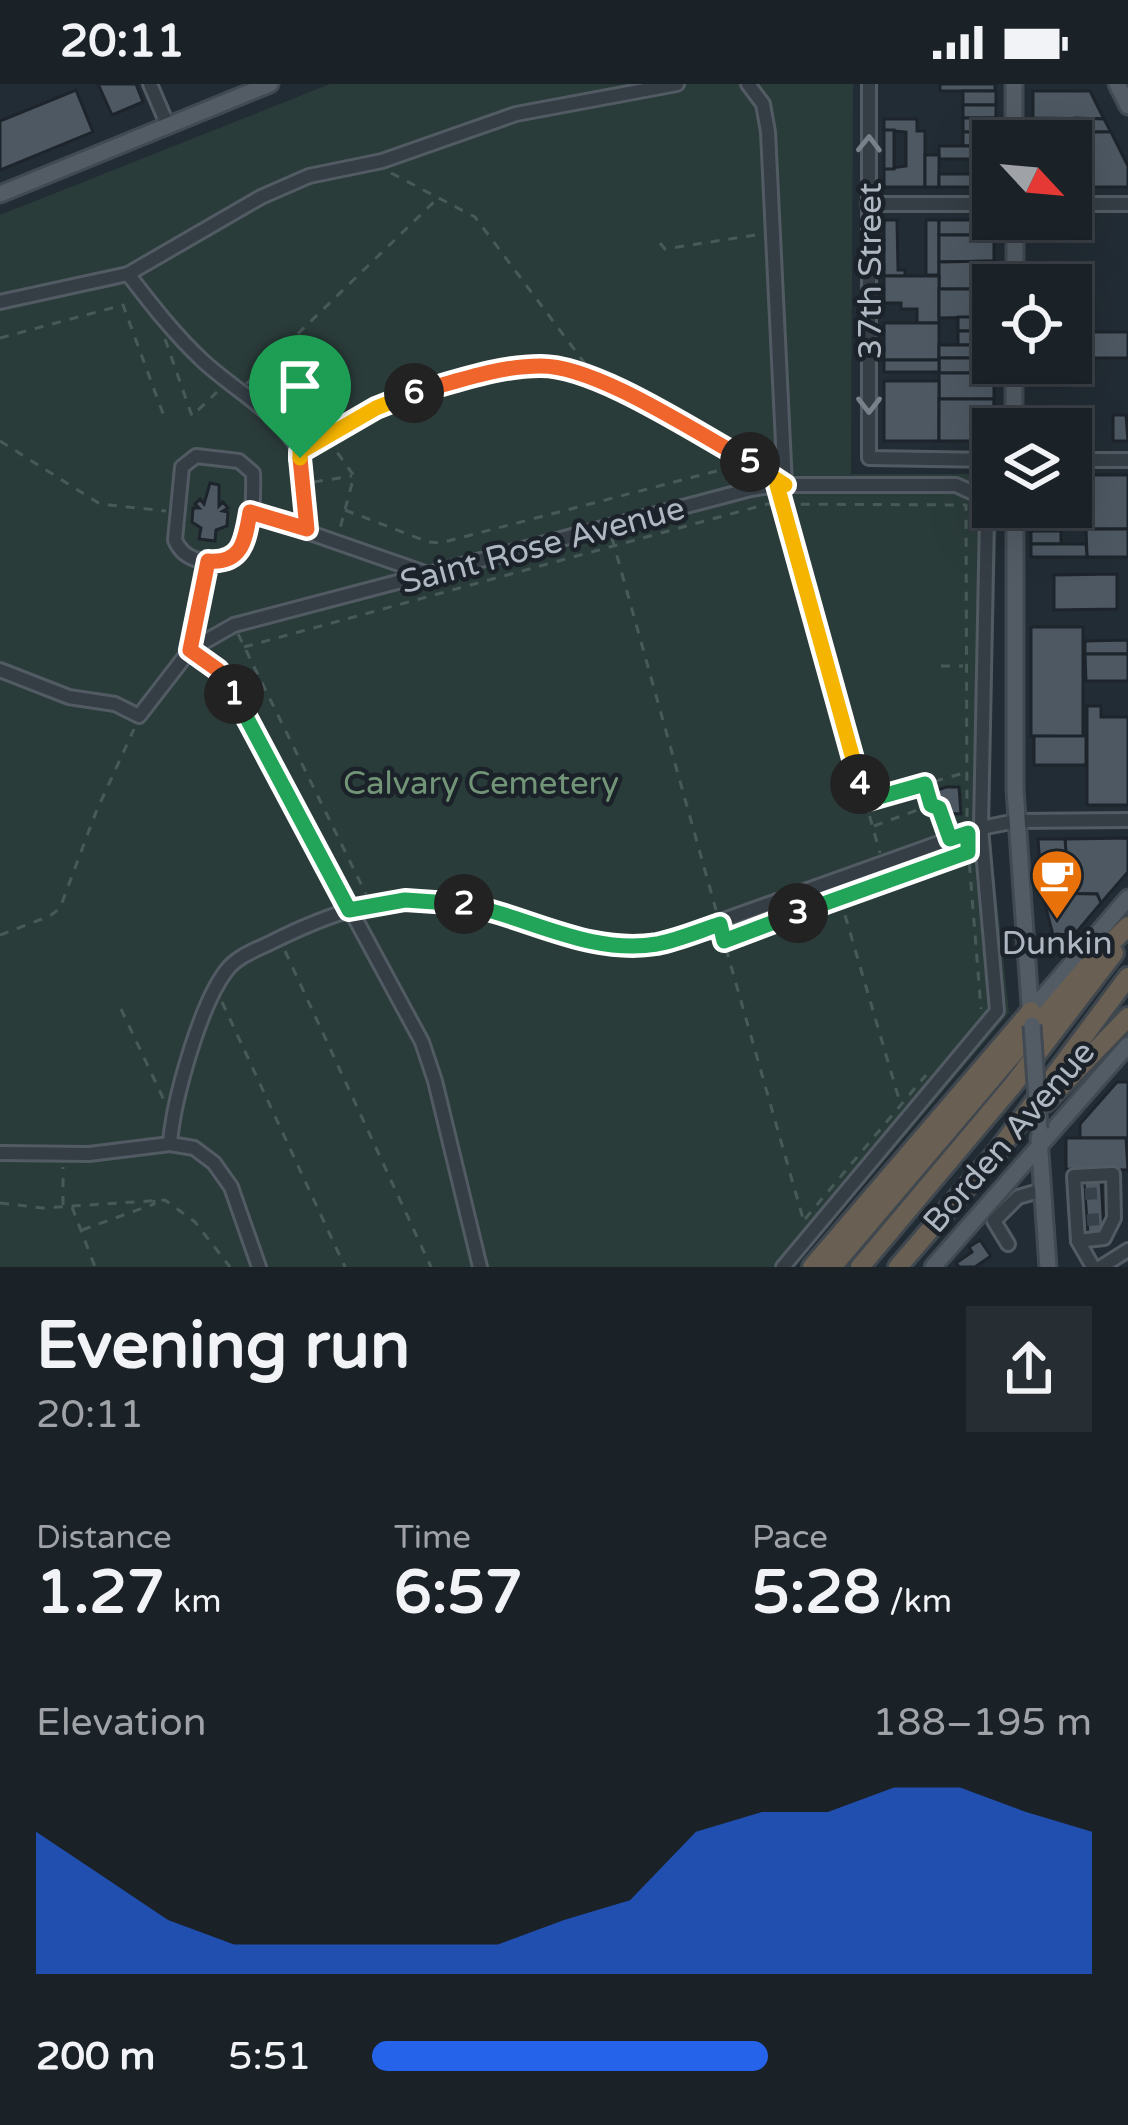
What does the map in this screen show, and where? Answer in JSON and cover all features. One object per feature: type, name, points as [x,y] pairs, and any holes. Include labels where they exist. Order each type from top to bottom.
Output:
[{"type":"highway","points":[[832,1267],[1085,969],[1128,926]]},
{"type":"highway","points":[[860,1267],[1013,1085],[1128,935]]},
{"type":"highway","points":[[997,1152],[1128,977]]},
{"type":"highway","points":[[898,1267],[997,1152],[1128,1017]]},
{"type":"highway","points":[[812,1267],[1031,1018]]},
{"type":"main road","points":[[0,194],[270,84]]},
{"type":"main road","points":[[1014,84],[1014,120]]},
{"type":"main road","points":[[1117,84],[1128,106]]},
{"type":"main road","points":[[1016,528],[1022,749],[1016,821],[1048,1267]]},
{"type":"main road","name":"Borden Avenue","points":[[1031,1018],[1128,898]]},
{"type":"main road","name":"Borden Avenue","points":[[933,1267],[1040,1136],[1128,1045]]},
{"type":"street","points":[[150,84],[168,126]]},
{"type":"street","points":[[0,302],[128,274],[274,190],[320,173],[371,163],[502,118],[676,84]]},
{"type":"street","points":[[748,84],[765,111],[776,232],[785,485]]},
{"type":"street","name":"37th Street","points":[[869,84],[869,458],[972,460]]},
{"type":"street","points":[[868,204],[972,204]]},
{"type":"street","points":[[1092,204],[1128,204]]},
{"type":"street","points":[[128,274],[173,328],[284,430],[300,452],[307,529]]},
{"type":"street","points":[[597,380],[785,485]]},
{"type":"street","points":[[192,457],[248,466],[254,479],[250,512],[240,551],[226,561],[193,559],[180,551],[175,535],[177,513],[182,467],[192,457]]},
{"type":"street","points":[[1092,460],[1128,460]]},
{"type":"street","name":"Saint Rose Avenue","points":[[190,650],[234,626],[751,489],[956,485],[974,491],[987,515],[974,830]]},
{"type":"street","points":[[250,512],[427,574]]},
{"type":"street","points":[[0,670],[69,697],[115,704],[139,716],[190,650],[208,561]]},
{"type":"street","points":[[190,650],[212,664],[229,685],[427,1055],[480,1267]]},
{"type":"street","points":[[170,1144],[173,1109],[215,990],[230,966],[330,914],[405,900],[441,900],[612,945],[654,945],[974,830],[1016,821],[1128,820]]},
{"type":"street","points":[[783,1267],[807,1227],[905,1110],[994,1018],[998,997],[974,830]]},
{"type":"street","points":[[0,1153],[63,1154],[170,1144],[200,1151],[219,1169],[236,1197],[260,1267]]},
{"type":"street","points":[[1078,1241],[1104,1238],[1113,1174],[1074,1176],[1082,1221],[1078,1241],[1097,1267],[1128,1250]]},
{"type":"street","points":[[1008,1244],[994,1221],[1018,1197],[1042,1190]]},
{"type":"path","points":[[371,163],[475,217],[597,380]]},
{"type":"path","points":[[173,328],[162,332],[192,416],[233,387],[439,197]]},
{"type":"path","points":[[660,243],[665,249],[776,232]]},
{"type":"path","points":[[0,338],[123,305],[165,418]]},
{"type":"path","points":[[300,452],[407,394],[494,372],[552,366],[597,380]]},
{"type":"path","points":[[326,436],[354,476],[337,539]]},
{"type":"path","points":[[0,441],[100,504],[177,513]]},
{"type":"path","points":[[345,510],[431,543],[751,462]]},
{"type":"path","points":[[302,484],[354,476]]},
{"type":"path","points":[[782,503],[883,863]]},
{"type":"path","points":[[244,647],[614,544],[782,503],[966,506],[966,773],[974,830],[968,852],[979,1008],[994,1018]]},
{"type":"path","points":[[484,530],[491,557]]},
{"type":"path","points":[[448,540],[456,566]]},
{"type":"path","points":[[614,544],[807,1227]]},
{"type":"path","points":[[234,626],[372,907]]},
{"type":"path","points":[[941,666],[966,666]]},
{"type":"path","points":[[0,935],[60,908],[139,716]]},
{"type":"path","points":[[865,801],[966,773]]},
{"type":"path","points":[[925,784],[931,805]]},
{"type":"path","points":[[872,827],[931,805],[939,808],[950,839]]},
{"type":"path","points":[[724,941],[968,852]]},
{"type":"path","points":[[840,898],[905,1110]]},
{"type":"path","points":[[279,938],[431,1267]]},
{"type":"path","points":[[215,990],[345,1267]]},
{"type":"path","points":[[122,1009],[168,1108],[173,1109]]},
{"type":"path","points":[[807,1227],[905,1110],[928,1074]]},
{"type":"path","points":[[63,1154],[63,1207]]},
{"type":"path","points":[[82,1230],[154,1204],[154,1200]]},
{"type":"path","points":[[0,1203],[72,1207],[169,1201],[187,1214],[230,1267]]},
{"type":"path","points":[[72,1207],[95,1267]]},
{"type":"green space","name":"Calvary Cemetery","points":[[330,84],[853,84],[851,474],[972,474],[972,528],[996,528],[989,826],[1009,1013],[794,1267],[0,1267],[0,215]]},
{"type":"building","points":[[98,84],[136,84],[143,102],[112,115]]},
{"type":"building","points":[[940,84],[995,84],[995,91],[940,91]]},
{"type":"building","points":[[76,90],[93,132],[0,170],[0,121]]},
{"type":"building","points":[[963,91],[996,91],[996,105],[963,105]]},
{"type":"building","points":[[1033,91],[1090,91],[1104,119],[1033,118]]},
{"type":"building","points":[[963,105],[996,105],[996,118],[963,118]]},
{"type":"building","points":[[963,118],[996,118],[972,120],[972,132],[963,132]]},
{"type":"building","points":[[884,119],[917,119],[917,131],[925,131],[925,187],[884,187],[884,169],[906,166],[906,132],[884,130]]},
{"type":"building","points":[[1104,119],[1111,132],[1092,132],[1092,120],[1075,120]]},
{"type":"building","points":[[884,130],[894,130],[894,169],[884,169]]},
{"type":"building","points":[[963,132],[972,132],[972,146],[963,146]]},
{"type":"building","points":[[1092,132],[1111,132],[1128,166],[1128,187],[1092,187]]},
{"type":"building","points":[[939,146],[972,146],[972,159],[939,159]]},
{"type":"building","points":[[925,155],[939,155],[939,187],[925,187]]},
{"type":"building","points":[[939,174],[972,174],[972,187],[939,187]]},
{"type":"building","points":[[884,220],[897,220],[898,270],[905,270],[905,276],[884,276]]},
{"type":"building","points":[[926,220],[939,220],[939,275],[926,275]]},
{"type":"building","points":[[939,220],[972,220],[972,235],[939,235]]},
{"type":"building","points":[[939,235],[994,240],[994,261],[939,262]]},
{"type":"building","points":[[994,261],[972,264],[972,289],[939,289],[939,262]]},
{"type":"building","points":[[884,276],[939,276],[939,323],[917,323],[917,309],[884,303]]},
{"type":"building","points":[[939,289],[972,289],[972,317],[939,318]]},
{"type":"building","points":[[958,317],[972,317],[972,331],[958,331]]},
{"type":"building","points":[[884,323],[939,323],[939,360],[884,360]]},
{"type":"building","points":[[958,331],[972,331],[972,345],[958,345]]},
{"type":"building","points":[[1092,332],[1128,332],[1128,358],[1092,358]]},
{"type":"building","points":[[939,345],[972,345],[972,358],[939,358]]},
{"type":"building","points":[[939,358],[972,358],[972,373],[939,373]]},
{"type":"building","points":[[884,360],[939,360],[939,372],[884,372]]},
{"type":"building","points":[[939,373],[972,373],[972,384],[994,384],[994,399],[939,399]]},
{"type":"building","points":[[884,381],[939,381],[939,441],[884,441]]},
{"type":"building","points":[[939,399],[994,399],[994,408],[972,408],[972,441],[939,441]]},
{"type":"building","points":[[1113,415],[1126,415],[1128,441],[1113,441]]},
{"type":"building","points":[[1092,475],[1128,475],[1128,529],[1086,529],[1092,528]]},
{"type":"building","points":[[210,483],[219,485],[219,506],[223,502],[228,508],[223,511],[228,512],[227,526],[216,530],[215,541],[199,539],[201,528],[192,522],[193,508],[199,508],[195,504],[200,499],[204,504]]},
{"type":"building","points":[[1086,529],[1128,529],[1128,557],[1087,557]]},
{"type":"building","points":[[1031,531],[1061,531],[1061,544],[1031,544]]},
{"type":"building","points":[[1031,544],[1086,544],[1087,557],[1031,557]]},
{"type":"building","points":[[1117,574],[1117,609],[1054,610],[1054,575]]},
{"type":"building","points":[[1031,627],[1083,627],[1083,737],[1031,736]]},
{"type":"building","points":[[1128,640],[1128,654],[1085,654],[1085,641]]},
{"type":"building","points":[[1085,654],[1128,654],[1128,681],[1086,681]]},
{"type":"building","points":[[1087,706],[1101,706],[1101,717],[1128,717],[1128,805],[1087,805]]},
{"type":"building","points":[[1034,736],[1086,736],[1086,765],[1034,765]]},
{"type":"building","points":[[959,787],[961,814],[942,813],[937,806],[935,791]]},
{"type":"building","points":[[1128,838],[1128,872],[1101,903],[1097,894],[1069,894],[1065,839]]},
{"type":"building","points":[[1038,839],[1065,839],[1069,894],[1042,893]]},
{"type":"building","points":[[1042,893],[1097,894],[1101,903],[1075,934],[1053,935]]},
{"type":"building","points":[[1117,1082],[1128,1082],[1128,1138],[1080,1138],[1080,1124]]},
{"type":"building","points":[[1066,1138],[1126,1138],[1128,1170],[1066,1169]]},
{"type":"building","points":[[1101,1179],[1104,1232],[1088,1234],[1084,1181]]},
{"type":"building","points":[[980,1240],[991,1256],[975,1267],[959,1267],[956,1263]]},
{"type":"tunnel","points":[[1085,1194],[1101,1193]]},
{"type":"tunnel","points":[[1087,1220],[1103,1219]]},
{"type":"place","name":"Dunkin","points":[[1057,921]]},
{"type":"route","points":[[541,366],[564,368],[597,380],[751,462],[785,485],[777,485],[865,801],[925,784],[950,839],[968,833],[968,852],[724,941],[720,924],[654,945],[596,943],[491,911],[429,899],[349,910],[229,685],[212,664],[190,650],[208,561],[231,560],[240,551],[250,512],[307,529],[300,458],[300,452],[326,436],[407,394],[511,368],[541,366]]}]
